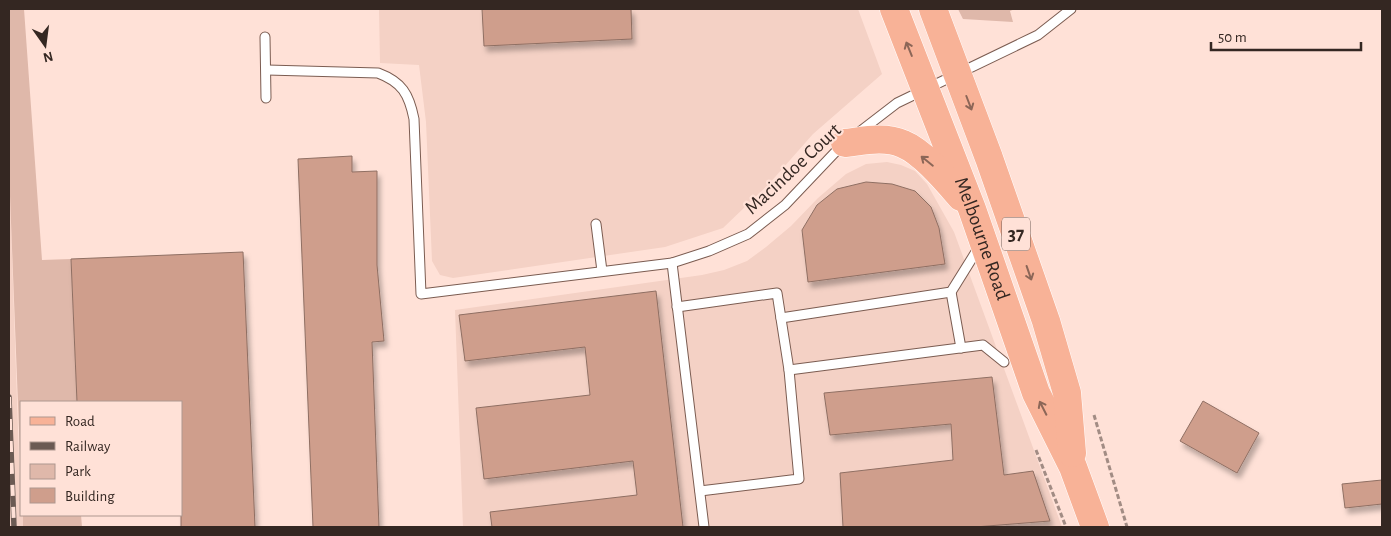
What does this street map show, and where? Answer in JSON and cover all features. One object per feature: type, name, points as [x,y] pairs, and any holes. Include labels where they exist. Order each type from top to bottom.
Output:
[{"type":"main road","name":"Melbourne Road","points":[[894,9],[972,209],[1036,393],[1073,467],[1095,527]]},
{"type":"main road","name":"Melbourne Road","points":[[932,9],[990,158],[1046,321],[1067,393],[1073,467]]},
{"type":"main road","points":[[845,143],[875,140],[904,144],[938,170],[972,209]]},
{"type":"lane","name":"Macindoe Court","points":[[267,70],[378,73],[393,79],[403,90],[410,102],[414,119],[422,294],[672,262],[709,251],[748,234],[785,205],[845,143],[897,103],[1038,36],[1071,9]]},
{"type":"lane","points":[[265,37],[266,98]]},
{"type":"lane","points":[[596,224],[602,271]]},
{"type":"lane","points":[[961,348],[951,292],[983,241]]},
{"type":"lane","points":[[672,262],[704,527]]},
{"type":"lane","points":[[781,318],[951,292]]},
{"type":"lane","points":[[678,307],[777,293],[789,370],[799,479],[700,491]]},
{"type":"lane","points":[[789,370],[983,345],[1004,362]]},
{"type":"shaded area","points":[[379,9],[858,9],[882,74],[813,134],[768,185],[723,228],[665,247],[453,278],[440,275],[432,261],[426,122],[419,65],[380,63]]},
{"type":"shaded area","points":[[887,162],[915,171],[927,184],[954,232],[1062,527],[463,527],[455,310],[702,275],[724,270],[747,261],[766,247],[846,174],[866,164]]},
{"type":"shaded area","points":[[9,170],[20,516],[23,516],[23,527],[9,527]]},
{"type":"green space","points":[[9,9],[24,9],[42,260],[71,259],[77,401],[20,401],[20,456],[9,170]]},
{"type":"green space","points":[[958,9],[1015,9],[1010,11],[1013,22],[963,19]]},
{"type":"green space","points":[[23,516],[81,516],[82,527],[23,527]]},
{"type":"building","points":[[482,9],[631,9],[632,39],[484,46]]},
{"type":"building","points":[[352,156],[352,172],[377,171],[377,265],[384,341],[372,342],[379,527],[313,527],[298,159]]},
{"type":"building","points":[[866,182],[892,184],[915,191],[931,207],[939,228],[945,264],[808,282],[802,230],[817,205],[837,189]]},
{"type":"building","points":[[243,252],[255,527],[181,527],[182,401],[77,401],[71,259]]},
{"type":"building","points":[[656,291],[683,527],[492,527],[490,512],[637,495],[633,461],[484,479],[476,408],[590,395],[585,347],[465,361],[459,315]]},
{"type":"building","points":[[992,377],[1004,475],[1033,471],[1050,521],[975,527],[843,527],[840,473],[953,460],[951,424],[830,435],[824,393]]},
{"type":"building","points":[[1203,401],[1259,433],[1237,473],[1180,441]]},
{"type":"building","points":[[1382,480],[1382,504],[1345,508],[1342,484]]},
{"type":"railway","points":[[9,397],[14,527]]}]
